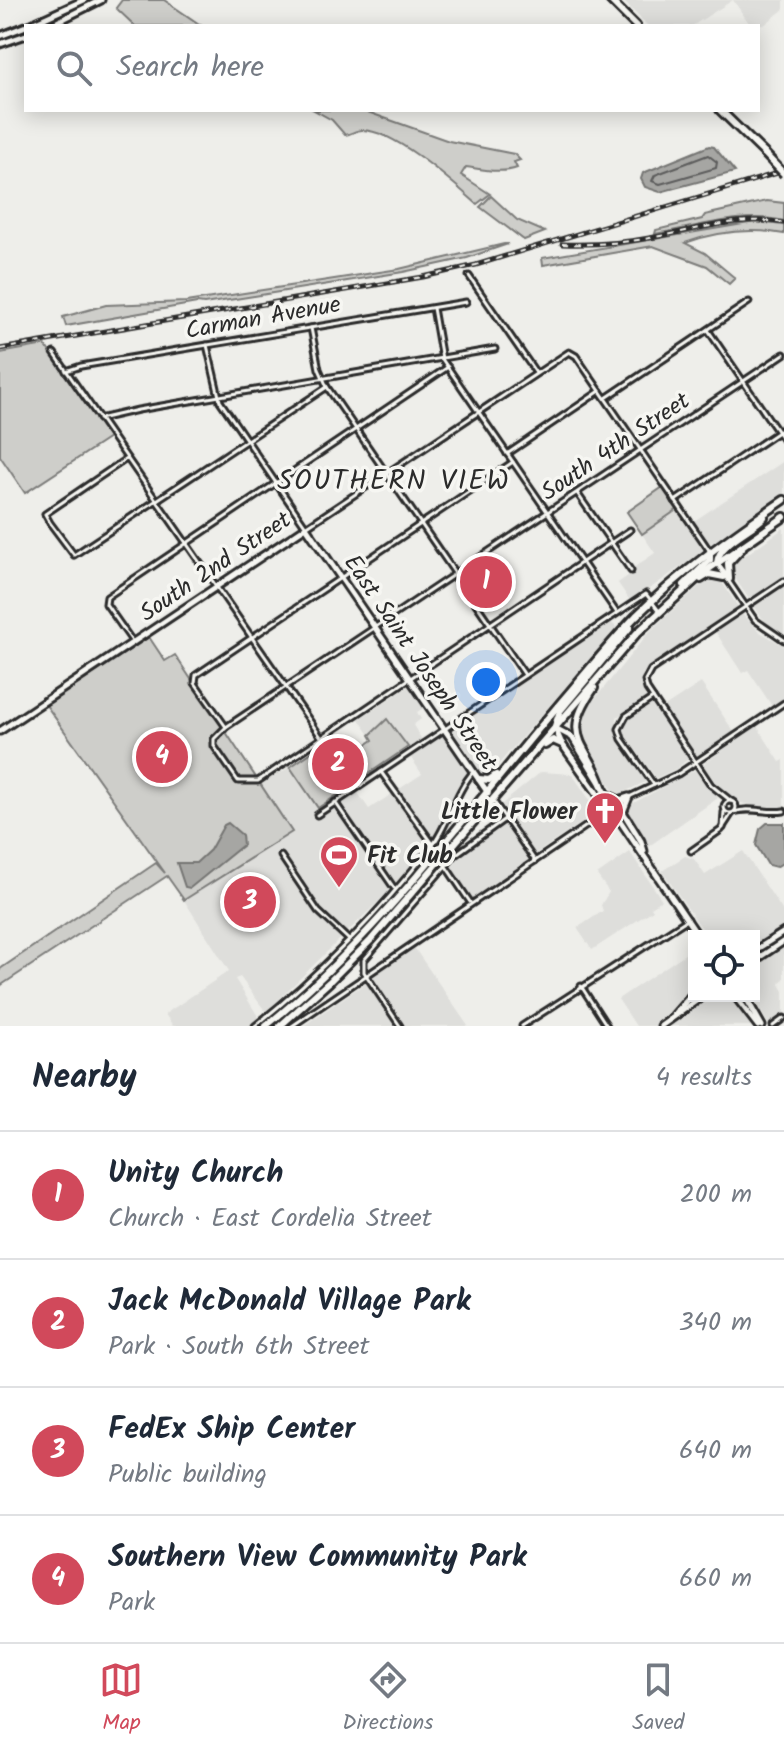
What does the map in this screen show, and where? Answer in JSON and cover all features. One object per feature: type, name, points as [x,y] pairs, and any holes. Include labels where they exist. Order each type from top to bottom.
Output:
[{"type":"main road","points":[[610,0],[634,24]]},
{"type":"main road","points":[[722,112],[784,174]]},
{"type":"main road","points":[[269,1026],[299,1004],[382,915],[635,617],[710,552],[784,500]]},
{"type":"main road","points":[[717,563],[722,549],[756,526],[775,506]]},
{"type":"main road","points":[[280,1026],[371,940],[609,664],[659,611],[717,563],[783,517]]},
{"type":"main road","points":[[681,591],[709,574],[728,580],[728,563],[750,539]]},
{"type":"main road","points":[[681,591],[687,580],[710,560],[710,552]]},
{"type":"main road","points":[[555,728],[560,711],[627,632],[635,617]]},
{"type":"main road","points":[[604,791],[580,745],[577,722],[581,707],[609,664]]},
{"type":"main road","points":[[536,730],[555,728]]},
{"type":"main road","points":[[509,782],[550,741],[562,744]]},
{"type":"main road","points":[[479,779],[493,778],[523,747]]},
{"type":"street","points":[[30,24],[84,0]]},
{"type":"street","points":[[53,24],[101,0]]},
{"type":"street","points":[[0,36],[24,27]]},
{"type":"street","points":[[0,44],[24,36]]},
{"type":"street","points":[[469,276],[536,373]]},
{"type":"street","name":"Carman Avenue","points":[[66,371],[466,302]]},
{"type":"street","points":[[605,399],[749,302]]},
{"type":"street","points":[[432,307],[442,359],[617,613]]},
{"type":"street","points":[[311,328],[322,378],[327,387],[525,675]]},
{"type":"street","points":[[708,330],[784,441]]},
{"type":"street","points":[[207,345],[217,397]]},
{"type":"street","points":[[99,419],[495,349]]},
{"type":"street","points":[[54,353],[322,739]]},
{"type":"street","name":"South 2nd Street","points":[[0,731],[564,354],[571,353],[600,391]]},
{"type":"street","name":"South 4th Street","points":[[226,727],[784,354]]},
{"type":"street","points":[[132,643],[106,604],[110,595],[448,367]]},
{"type":"street","points":[[126,459],[45,514],[74,555],[327,387]]},
{"type":"street","points":[[507,454],[600,391],[745,607],[762,627],[784,640]]},
{"type":"street","name":"East Saint Joseph Street","points":[[217,397],[535,861]]},
{"type":"street","points":[[675,501],[784,428]]},
{"type":"street","points":[[513,462],[194,679],[226,727],[213,742],[238,781],[251,783],[265,777],[630,530]]},
{"type":"street","points":[[577,493],[631,571]]},
{"type":"street","points":[[784,581],[651,670],[645,684],[718,792],[749,810],[769,813],[784,811]]},
{"type":"street","points":[[317,815],[646,594],[659,611]]},
{"type":"street","points":[[653,698],[624,718],[619,729],[622,739],[654,785]]},
{"type":"street","points":[[292,1026],[629,797],[695,762],[784,703]]},
{"type":"street","points":[[555,728],[562,744],[604,803],[612,809]]},
{"type":"street","points":[[555,728],[572,737],[612,809],[696,930]]},
{"type":"street","points":[[255,1026],[315,975],[395,889],[433,844],[474,771]]},
{"type":"street","points":[[381,772],[433,844]]},
{"type":"street","points":[[604,791],[618,800],[629,797]]},
{"type":"street","points":[[718,792],[724,809],[723,828]]},
{"type":"street","points":[[629,797],[623,812],[641,841],[644,856]]},
{"type":"street","points":[[335,802],[395,889]]},
{"type":"street","points":[[724,809],[732,802]]},
{"type":"street","points":[[691,851],[723,828],[736,806],[732,802]]},
{"type":"street","points":[[724,809],[733,813],[749,810]]},
{"type":"street","points":[[400,1026],[365,974],[364,959],[445,865],[506,818]]},
{"type":"street","points":[[281,856],[318,911],[349,940]]},
{"type":"street","points":[[445,865],[471,903]]},
{"type":"street","points":[[522,1026],[688,919]]},
{"type":"street","points":[[760,945],[784,932]]},
{"type":"street","points":[[760,957],[784,941]]},
{"type":"street","points":[[364,959],[367,965],[375,967]]},
{"type":"street","points":[[581,986],[607,1026]]},
{"type":"street","points":[[661,1026],[688,999]]},
{"type":"street","points":[[673,1016],[688,1011],[699,1002]]},
{"type":"street","points":[[740,1002],[760,1026]]},
{"type":"street","points":[[748,1002],[760,1026]]},
{"type":"street","points":[[773,1026],[784,1018]]},
{"type":"shaded area","points":[[122,0],[164,0],[199,24],[133,24],[116,8]]},
{"type":"shaded area","points":[[622,0],[733,0],[695,24],[646,24]]},
{"type":"shaded area","points":[[733,0],[784,0],[784,9],[764,25],[750,24]]},
{"type":"shaded area","points":[[318,112],[368,112],[449,141],[514,154],[520,160],[514,162],[517,168],[505,171],[466,167],[461,175],[490,194],[477,204],[438,171],[390,138],[360,130],[345,135],[332,120]]},
{"type":"shaded area","points":[[491,196],[517,220],[545,232],[524,240],[480,207]]},
{"type":"shaded area","points":[[767,201],[784,203],[784,221],[736,219],[655,234],[656,230],[702,219],[705,215]]},
{"type":"shaded area","points":[[755,222],[784,225],[784,234],[734,232],[685,243],[705,253],[735,278],[729,284],[707,266],[653,246],[543,265],[542,258]]},
{"type":"shaded area","points":[[508,244],[467,258],[403,272],[66,326],[63,317],[106,305],[186,302],[399,269]]},
{"type":"shaded area","points":[[45,345],[109,438],[25,493],[0,456],[0,353]]},
{"type":"shaded area","points":[[784,461],[784,495],[712,543],[708,542],[694,521]]},
{"type":"shaded area","points":[[663,487],[678,509],[642,534],[627,512]]},
{"type":"shaded area","points":[[678,509],[703,551],[631,602],[618,583],[655,553],[642,534]]},
{"type":"shaded area","points":[[784,528],[784,576],[749,599],[732,574],[733,564]]},
{"type":"shaded area","points":[[707,579],[721,581],[738,607],[643,673],[641,681],[646,698],[617,717],[616,733],[647,781],[616,796],[584,740],[582,723],[585,711],[650,631]]},
{"type":"shaded area","points":[[784,585],[784,634],[767,624],[753,606]]},
{"type":"shaded area","points":[[742,614],[760,632],[784,646],[784,698],[772,706],[748,670],[742,673],[715,631]]},
{"type":"shaded area","points":[[610,621],[616,627],[602,645],[490,774],[482,774],[452,730]]},
{"type":"shaded area","points":[[149,637],[165,661],[175,655],[292,832],[184,900],[167,876],[0,986],[0,969],[156,863],[165,873],[46,705]]},
{"type":"shaded area","points":[[701,683],[734,732],[697,756],[663,708]]},
{"type":"shaded area","points":[[410,685],[425,707],[417,712],[421,719],[413,725],[422,740],[409,749],[398,733],[378,730],[370,735],[359,719]]},
{"type":"shaded area","points":[[652,705],[688,759],[676,769],[656,778],[623,733],[623,724]]},
{"type":"shaded area","points":[[387,719],[408,747],[318,808],[290,767],[325,743],[339,763],[373,740],[370,735]]},
{"type":"shaded area","points":[[757,726],[780,762],[784,760],[784,808],[759,808],[738,802],[721,789],[702,765]]},
{"type":"shaded area","points":[[443,734],[468,771],[436,834],[391,889],[266,1012],[240,977],[235,979],[259,1018],[250,1026],[173,1026],[165,1014],[229,971],[184,900],[292,832],[260,784],[290,767],[318,808],[353,786],[369,809],[422,774],[409,755]]},
{"type":"shaded area","points":[[695,770],[718,798],[649,846],[626,807]]},
{"type":"shaded area","points":[[541,772],[572,774],[598,812],[535,854],[502,804]]},
{"type":"shaded area","points":[[501,825],[507,826],[519,841],[528,855],[527,862],[470,897],[450,866],[465,849]]},
{"type":"shaded area","points":[[743,851],[784,913],[784,929],[760,943],[760,930],[703,930],[662,871],[685,856],[694,859],[705,875]]},
{"type":"shaded area","points":[[630,852],[662,900],[651,907],[653,910],[592,950],[577,928],[603,911],[601,905],[609,892],[597,875]]},
{"type":"shaded area","points":[[784,944],[784,979],[779,983],[784,991],[784,1016],[769,1025],[756,1002],[760,1002],[760,961]]},
{"type":"shaded area","points":[[413,946],[468,1026],[404,1026],[371,977],[374,971]]},
{"type":"shaded area","points":[[688,952],[688,1002],[734,1002],[751,1026],[636,1026],[618,999]]},
{"type":"shaded area","points":[[367,982],[397,1026],[303,1026]]},
{"type":"water","points":[[709,146],[714,147],[735,172],[660,192],[645,187],[641,179],[643,173]]},
{"type":"water","points":[[228,823],[242,835],[243,845],[190,888],[185,887],[177,863],[196,863],[210,850]]},
{"type":"water","points":[[767,823],[784,823],[784,862],[776,867],[768,865],[756,845],[760,829]]},
{"type":"railway","points":[[0,349],[423,277],[476,265],[784,171]]},
{"type":"railway","points":[[562,244],[632,241],[736,222],[784,223]]},
{"type":"place","name":"Unity Church","points":[[486,582]]},
{"type":"place","name":"Southern View Community Park","points":[[162,757]]},
{"type":"place","name":"Jack McDonald Village Park","points":[[338,764]]},
{"type":"place","name":"Little Flower","points":[[605,845]]},
{"type":"place","name":"Fit Club","points":[[339,889]]},
{"type":"place","name":"FedEx Ship Center","points":[[250,902]]},
{"type":"district","name":"SOUTHERN VIEW","points":[[394,479]]}]
